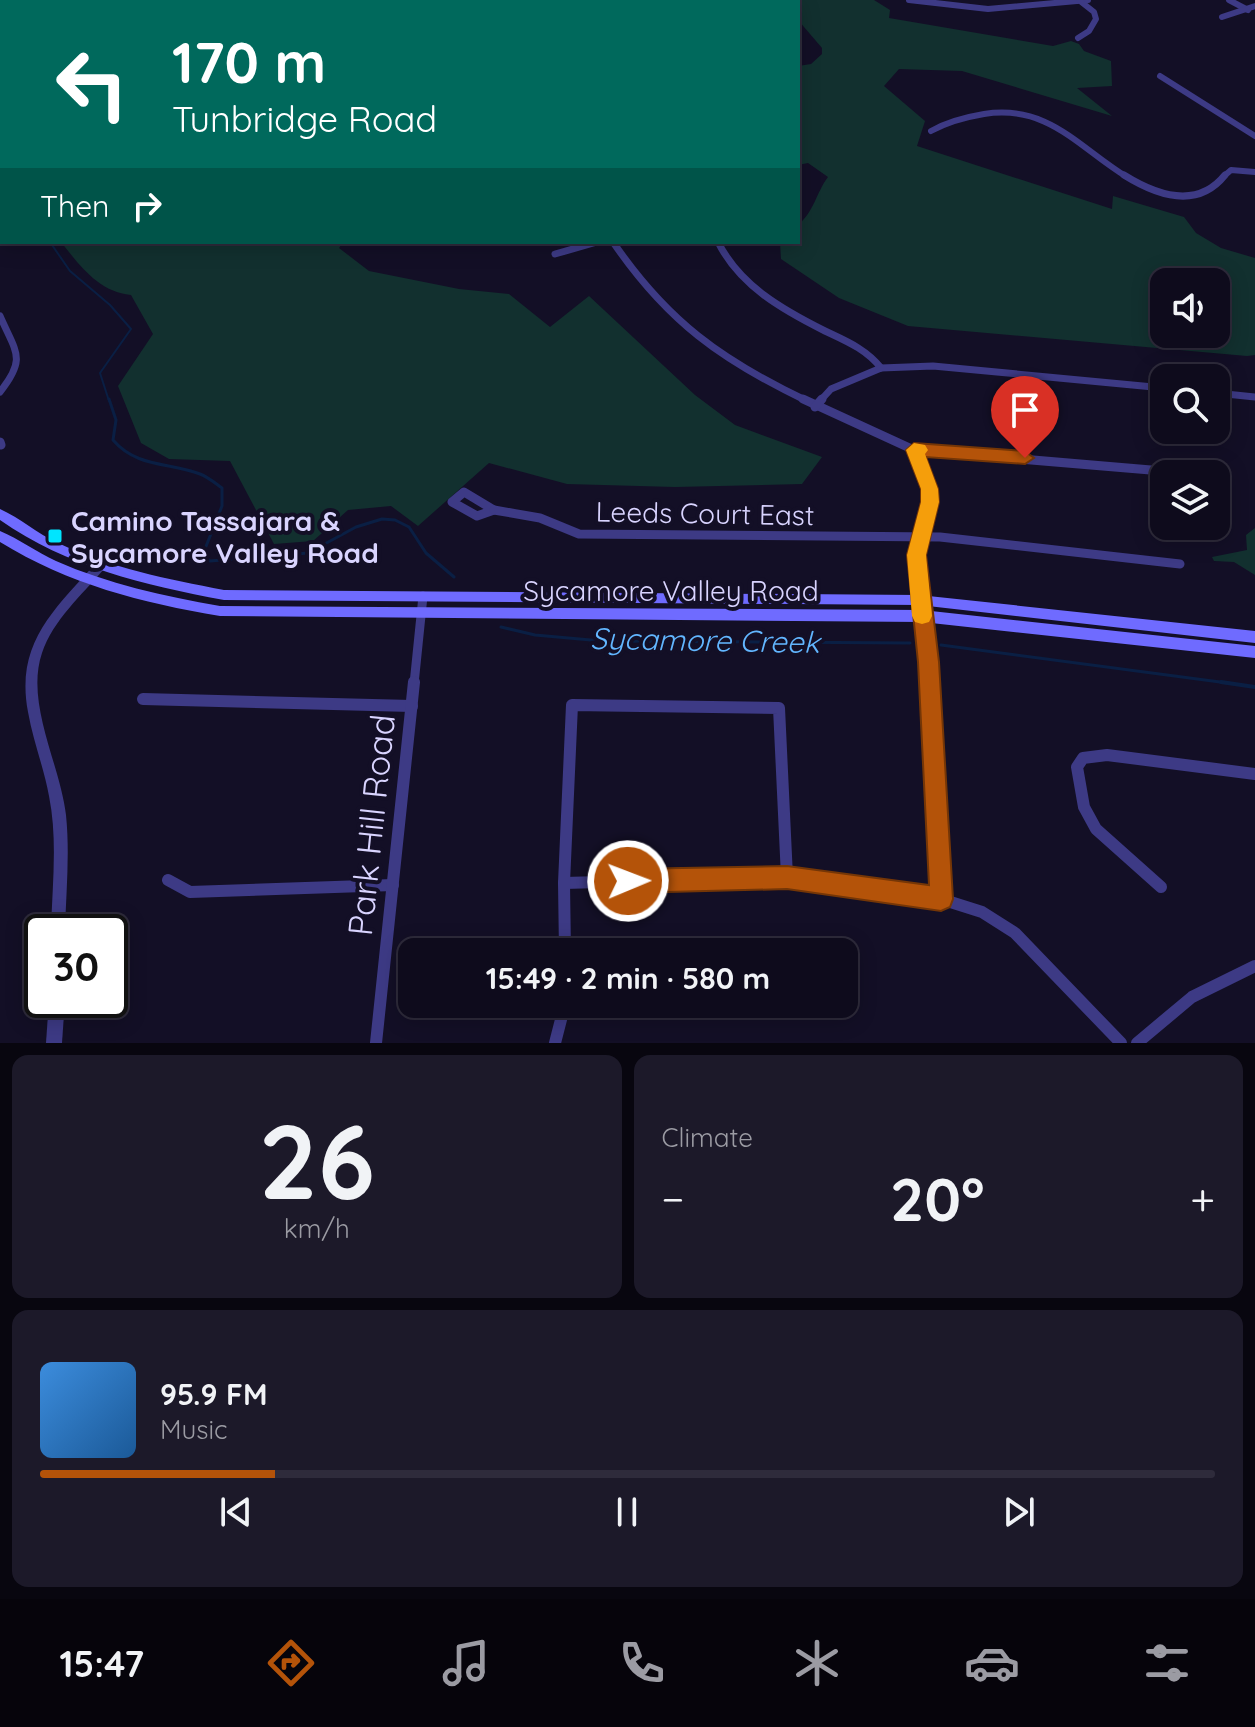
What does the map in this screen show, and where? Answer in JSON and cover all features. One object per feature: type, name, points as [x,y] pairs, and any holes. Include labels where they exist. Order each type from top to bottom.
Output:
[{"type":"main road","name":"Sycamore Valley Road","points":[[0,514],[32,536],[100,566],[172,586],[224,595],[919,600],[1255,637]]},
{"type":"main road","name":"Sycamore Valley Road","points":[[0,536],[16,547],[89,580],[162,601],[220,611],[922,616],[1255,652]]},
{"type":"street","points":[[909,0],[988,9],[1088,0]]},
{"type":"street","points":[[1078,38],[1089,31],[1096,19],[1094,12],[1080,0]]},
{"type":"street","points":[[1229,0],[1255,13]]},
{"type":"street","points":[[1222,17],[1255,6]]},
{"type":"street","points":[[1160,76],[1255,136]]},
{"type":"street","points":[[931,131],[947,121],[983,110],[1024,112],[1050,121],[1133,183],[1169,194],[1202,194],[1214,190],[1231,170],[1255,172]]},
{"type":"street","points":[[555,254],[590,244]]},
{"type":"street","points":[[615,244],[658,301],[706,343],[777,388],[914,450],[1150,470]]},
{"type":"street","points":[[719,244],[732,267],[754,285],[789,310],[860,347],[872,355],[881,368]]},
{"type":"street","points":[[0,316],[18,357],[16,372],[0,392]]},
{"type":"street","points":[[815,407],[831,389],[881,368],[933,366],[1150,387]]},
{"type":"street","points":[[1230,394],[1255,397]]},
{"type":"street","points":[[914,450],[930,489],[930,502],[919,538],[919,600],[928,662],[941,899]]},
{"type":"street","name":"Leeds Court East","points":[[494,510],[540,518],[579,534],[940,537],[1180,564]]},
{"type":"street","points":[[58,914],[59,814],[50,765],[32,702],[30,679],[35,654],[52,623],[100,566]]},
{"type":"street","name":"Park Hill Road","points":[[376,1043],[423,596]]},
{"type":"street","points":[[143,699],[412,706]]},
{"type":"street","points":[[565,938],[564,883],[572,705],[779,708],[787,877]]},
{"type":"street","points":[[1161,887],[1096,829],[1088,818],[1077,767],[1083,758],[1107,755],[1255,774]]},
{"type":"street","points":[[564,883],[787,877],[941,899],[982,912],[1015,933],[1121,1043]]},
{"type":"street","points":[[168,880],[190,892],[393,885]]},
{"type":"street","points":[[1137,1043],[1162,1018],[1197,994],[1255,966]]},
{"type":"street","points":[[54,1043],[56,1018]]},
{"type":"street","points":[[555,1043],[561,1018]]},
{"type":"green space","points":[[800,0],[874,0],[890,10],[889,18],[1053,46],[1071,41],[1079,44],[1084,51],[1111,61],[1112,86],[1077,88],[1112,116],[962,71],[899,69],[884,86],[925,121],[917,146],[1112,209],[1113,196],[1184,217],[1196,233],[1221,248],[1255,258],[1255,355],[1157,348],[1230,348],[1230,268],[1150,268],[1150,347],[908,326],[839,298],[781,259],[780,244],[800,244],[800,223],[828,177],[808,163],[800,165],[800,66],[811,64],[822,54],[822,48],[800,22]]},
{"type":"green space","points":[[63,244],[342,244],[339,248],[369,271],[459,289],[509,294],[550,327],[589,296],[695,395],[735,425],[822,457],[802,484],[675,487],[567,484],[489,463],[418,526],[391,506],[348,510],[313,541],[274,544],[230,461],[169,459],[141,443],[118,386],[153,334],[131,295],[109,289],[83,269]]},
{"type":"green space","points":[[1255,528],[1255,575],[1234,562],[1214,561],[1212,557],[1247,550],[1246,535]]},
{"type":"waterway","name":"Sycamore Creek","points":[[26,244],[52,245],[70,271],[110,305],[131,329],[100,373],[109,401]]},
{"type":"waterway","name":"Sycamore Creek","points":[[109,399],[116,420],[113,440],[122,449],[143,460],[200,474],[222,488],[222,506],[203,554],[210,561],[308,553],[356,527],[382,519],[395,520],[409,527],[426,553],[454,577]]},
{"type":"waterway","name":"Sycamore Creek","points":[[501,627],[535,635],[602,641],[910,643]]},
{"type":"waterway","name":"Sycamore Creek","points":[[941,645],[1231,683]]},
{"type":"waterway","name":"Sycamore Creek","points":[[1221,682],[1231,683]]},
{"type":"waterway","name":"Sycamore Creek","points":[[1231,683],[1235,684]]},
{"type":"waterway","name":"Sycamore Creek","points":[[1231,683],[1255,687]]},
{"type":"slow traffic","points":[[919,450],[914,450],[930,489],[930,502],[917,555],[922,616]]},
{"type":"place","name":"Camino Tassajara & Sycamore Valley Road","points":[[55,536]]},
{"type":"route","points":[[628,881],[787,877],[941,899],[928,662],[919,600],[917,555],[930,502],[930,489],[914,450],[1025,458]]}]
